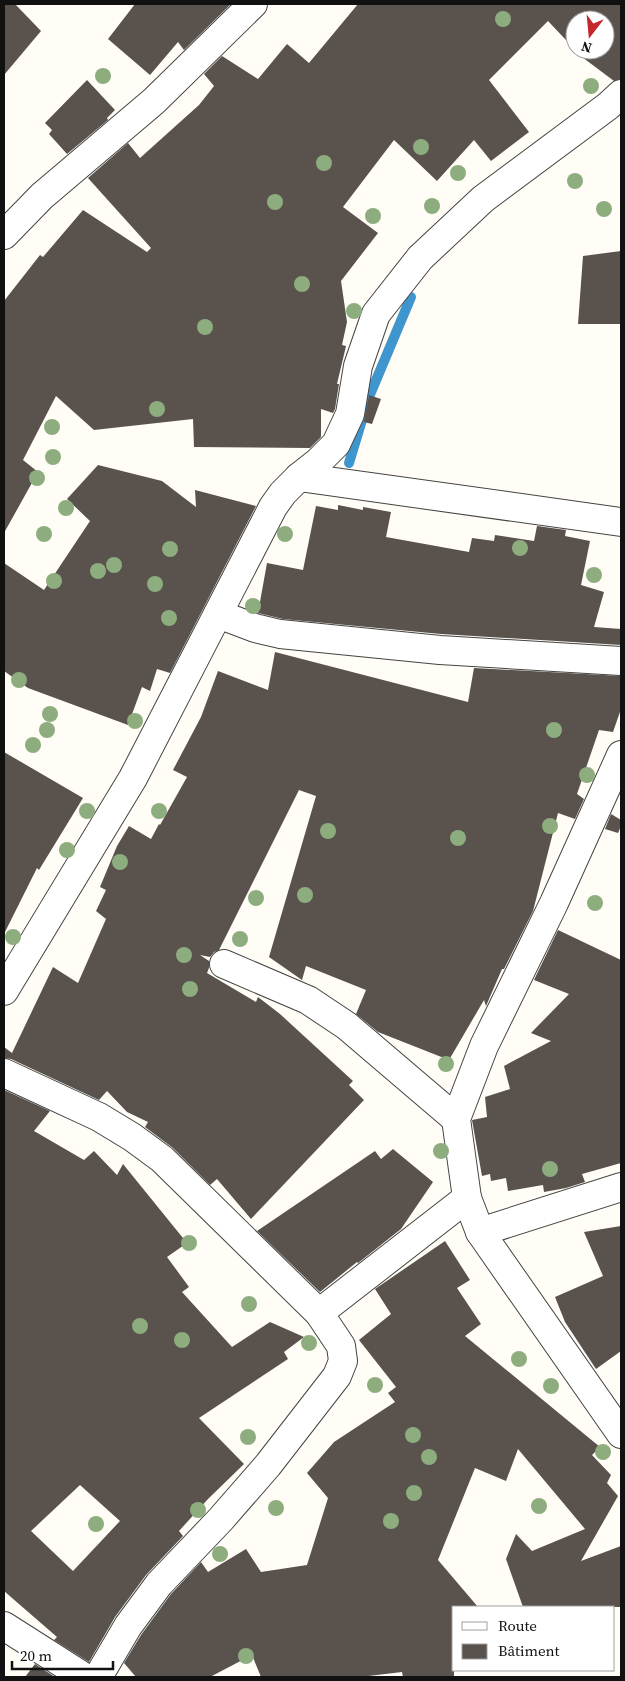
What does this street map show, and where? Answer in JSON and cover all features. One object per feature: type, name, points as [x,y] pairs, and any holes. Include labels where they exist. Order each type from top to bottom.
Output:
[{"type":"street","points":[[4,235],[42,196],[154,101],[253,4]]},
{"type":"street","points":[[4,991],[133,778],[273,507],[283,492],[336,444],[350,414],[358,366],[376,314],[420,258],[483,199],[608,106],[621,94]]},
{"type":"street","points":[[299,477],[621,522]]},
{"type":"street","points":[[218,614],[255,628],[280,634],[440,650],[621,661]]},
{"type":"street","points":[[621,755],[554,903],[484,1046],[456,1119],[467,1198],[480,1232],[621,1434]]},
{"type":"street","points":[[224,964],[308,1000],[347,1026],[456,1119]]},
{"type":"street","points":[[4,1073],[99,1117],[162,1158],[319,1313],[340,1346],[343,1361],[337,1376],[268,1465],[159,1584],[128,1626],[98,1677]]},
{"type":"street","points":[[480,1232],[621,1186]]},
{"type":"street","points":[[319,1313],[467,1198]]},
{"type":"street","points":[[4,1626],[84,1677]]},
{"type":"building","points":[[4,4],[15,4],[41,31],[4,75]]},
{"type":"building","points":[[135,4],[231,4],[184,50],[178,42],[150,75],[108,39]]},
{"type":"building","points":[[358,4],[621,4],[621,79],[614,81],[586,60],[615,60],[615,10],[565,10],[565,39],[548,21],[489,80],[529,132],[491,161],[474,140],[437,181],[394,140],[343,207],[378,233],[341,281],[347,322],[342,345],[346,346],[337,384],[339,384],[335,409],[333,413],[321,409],[321,437],[310,448],[194,447],[193,419],[94,430],[56,396],[23,460],[38,472],[4,533],[4,301],[40,255],[43,257],[83,210],[147,252],[151,248],[88,178],[128,143],[140,158],[199,105],[214,86],[204,74],[222,56],[258,79],[287,44],[309,63]]},
{"type":"building","points":[[87,80],[115,110],[107,118],[108,120],[67,154],[49,134],[52,130],[45,123]]},
{"type":"building","points":[[621,251],[621,324],[578,324],[583,256]]},
{"type":"building","points":[[369,395],[381,399],[372,424],[364,422]]},
{"type":"building","points":[[98,465],[162,481],[196,507],[195,490],[256,506],[170,673],[157,669],[150,691],[142,687],[128,725],[28,688],[4,671],[4,563],[44,590],[90,521],[67,499]]},
{"type":"building","points":[[338,505],[363,510],[363,507],[391,512],[386,537],[469,552],[472,538],[494,541],[495,535],[534,541],[537,526],[566,530],[565,536],[590,541],[581,585],[604,592],[594,627],[621,629],[621,645],[441,634],[283,619],[258,613],[267,563],[303,570],[316,506],[338,510]]},
{"type":"building","points":[[275,652],[468,702],[474,668],[621,676],[621,709],[613,732],[599,730],[577,794],[584,799],[575,819],[558,813],[533,911],[504,969],[502,969],[486,1006],[484,1000],[449,1060],[378,1032],[356,1014],[366,990],[306,966],[302,980],[269,957],[316,796],[299,790],[219,950],[210,957],[200,955],[209,961],[207,973],[256,1002],[258,997],[280,1014],[353,1081],[349,1085],[364,1100],[251,1219],[217,1179],[210,1185],[173,1148],[145,1127],[148,1122],[127,1112],[107,1091],[99,1100],[11,1059],[4,1058],[4,1047],[12,1053],[53,967],[78,983],[106,919],[96,911],[106,890],[100,887],[117,846],[129,826],[151,839],[160,825],[187,777],[173,770],[201,717],[218,671],[268,690]]},
{"type":"building","points":[[4,752],[83,798],[39,870],[37,868],[4,934]]},
{"type":"building","points":[[611,814],[621,820],[618,833],[605,829]]},
{"type":"building","points":[[558,930],[621,960],[621,1163],[582,1174],[585,1182],[566,1188],[544,1192],[543,1185],[508,1191],[506,1178],[491,1181],[490,1174],[482,1176],[472,1120],[487,1117],[485,1097],[510,1089],[504,1066],[551,1041],[531,1033],[569,994],[534,980]]},
{"type":"building","points":[[4,1090],[50,1111],[34,1131],[84,1160],[94,1151],[117,1175],[123,1164],[187,1243],[167,1257],[189,1287],[182,1292],[232,1347],[270,1322],[304,1337],[284,1352],[288,1359],[199,1418],[244,1464],[179,1531],[183,1536],[146,1575],[115,1617],[89,1662],[54,1640],[57,1637],[4,1591]],"holes":[[[80,1485],[120,1521],[73,1571],[31,1531]]]},
{"type":"building","points":[[393,1149],[433,1182],[401,1229],[320,1292],[257,1231],[375,1151],[381,1159]]},
{"type":"building","points":[[621,1226],[621,1351],[596,1369],[565,1322],[555,1297],[603,1276],[584,1232]]},
{"type":"building","points":[[445,1241],[470,1280],[457,1288],[481,1324],[465,1336],[600,1447],[592,1455],[611,1475],[607,1483],[618,1496],[581,1561],[621,1546],[621,1607],[523,1606],[506,1559],[516,1534],[532,1551],[585,1529],[518,1449],[506,1481],[475,1468],[438,1560],[477,1606],[452,1606],[452,1671],[454,1671],[454,1677],[403,1677],[402,1672],[360,1677],[261,1677],[252,1655],[210,1677],[136,1677],[124,1663],[141,1635],[171,1594],[201,1562],[208,1572],[246,1549],[261,1572],[307,1565],[328,1498],[307,1473],[334,1442],[395,1402],[388,1393],[396,1387],[359,1340],[391,1314],[375,1289]]},
{"type":"building","points":[[35,1664],[55,1677],[25,1677]]},
{"type":"waterway","points":[[349,463],[369,397],[411,297]]}]
